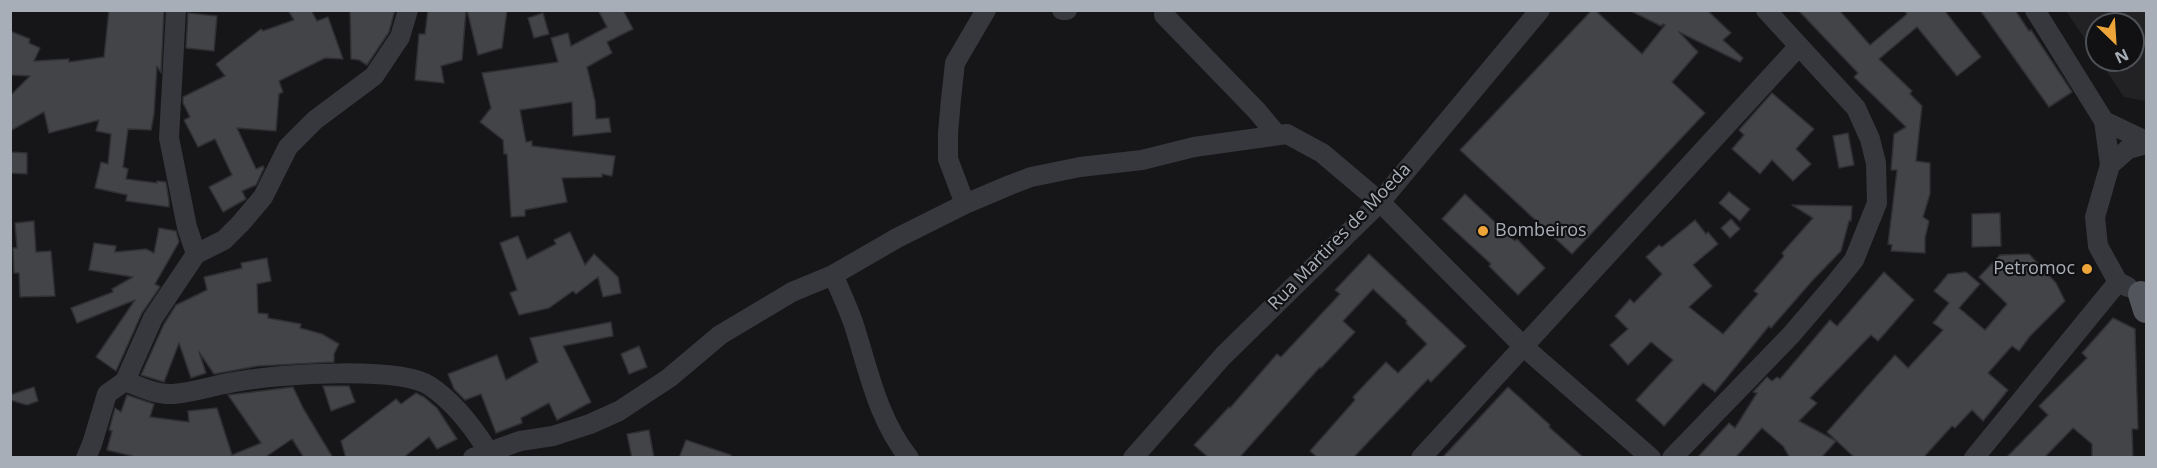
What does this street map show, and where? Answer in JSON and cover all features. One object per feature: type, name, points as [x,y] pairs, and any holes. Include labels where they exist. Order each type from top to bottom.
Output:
[{"type":"street","points":[[176,10],[169,138],[187,227],[196,254]]},
{"type":"street","points":[[86,458],[107,394],[125,381],[153,318],[196,254],[224,240],[241,223],[263,197],[288,147],[315,120],[374,76],[400,37],[408,10]]},
{"type":"street","points":[[965,204],[948,159],[951,99],[955,63],[986,10]]},
{"type":"street","points":[[1166,10],[1164,15],[1257,111],[1277,135]]},
{"type":"street","name":"Rua Martires de Moeda","points":[[1133,458],[1223,357],[1380,202],[1540,10]]},
{"type":"street","points":[[1671,458],[1791,335],[1833,286],[1854,260],[1877,203],[1876,163],[1870,139],[1856,108],[1766,10]]},
{"type":"street","points":[[2035,10],[2104,121],[2109,165],[2095,217],[2098,246],[2118,282],[2145,300]]},
{"type":"street","points":[[1421,458],[1800,46]]},
{"type":"street","points":[[2104,121],[2146,142]]},
{"type":"street","points":[[125,381],[147,390],[172,394],[274,375],[388,374],[429,385],[456,409],[475,431],[480,454],[520,441],[553,436],[590,424],[619,411],[669,378],[720,335],[792,292],[833,275],[897,238],[965,204],[1030,177],[1080,167],[1142,160],[1239,139],[1287,134],[1322,153],[1380,202],[1524,347],[1651,458]]},
{"type":"street","points":[[2109,165],[2128,149],[2146,142]]},
{"type":"street","points":[[833,275],[852,321],[868,375],[886,421],[909,458]]},
{"type":"street","points":[[1974,458],[2118,282]]},
{"type":"shaded area","points":[[2066,11],[2146,11],[2146,101],[2124,97],[2107,72],[2145,72],[2145,12],[2085,12],[2085,39]]},
{"type":"building","points":[[109,10],[164,10],[161,73],[157,66],[151,130],[128,129],[123,167],[128,169],[126,179],[166,182],[169,207],[126,201],[127,195],[95,188],[101,162],[108,164],[111,134],[96,131],[99,120],[49,133],[44,112],[10,131],[10,96],[30,76],[10,75],[10,31],[30,39],[29,43],[40,48],[34,61],[69,59],[69,62],[104,57]]},
{"type":"building","points":[[288,10],[311,10],[317,21],[328,17],[343,59],[325,58],[279,81],[283,92],[279,94],[276,131],[237,128],[256,169],[263,166],[264,168],[256,185],[242,191],[246,199],[223,212],[209,187],[232,175],[215,139],[198,147],[184,120],[190,117],[183,103],[183,97],[225,76],[216,64],[261,29],[263,31],[294,20]]},
{"type":"building","points":[[350,10],[395,10],[389,32],[367,65],[359,60],[351,59]]},
{"type":"building","points":[[428,10],[466,10],[462,60],[441,66],[444,83],[415,80],[419,34],[425,34]]},
{"type":"building","points":[[467,10],[507,10],[502,48],[478,55]]},
{"type":"building","points":[[598,10],[623,10],[633,29],[607,42],[612,53],[587,67],[595,101],[596,119],[609,118],[611,132],[573,136],[572,102],[520,110],[526,142],[532,141],[532,146],[615,156],[612,176],[602,174],[602,177],[562,178],[567,202],[525,210],[525,216],[511,217],[507,154],[504,154],[503,140],[480,122],[491,108],[482,73],[558,62],[551,38],[568,33],[571,46],[607,27]]},
{"type":"building","points":[[1592,10],[1595,10],[1642,54],[1665,25],[1661,26],[1629,10],[1707,10],[1731,33],[1723,40],[1743,58],[1740,62],[1679,32],[1698,52],[1672,82],[1705,113],[1572,254],[1460,150]]},
{"type":"building","points":[[1798,10],[1839,10],[1870,45],[1907,14],[1904,10],[1944,10],[1981,57],[1957,76],[1917,27],[1879,59],[1912,91],[1910,94],[1922,106],[1916,161],[1930,163],[1930,194],[1923,217],[1929,221],[1925,238],[1925,253],[1891,251],[1892,245],[1888,244],[1897,170],[1891,170],[1894,134],[1906,127],[1854,77],[1858,73]]},
{"type":"building","points":[[1980,10],[2015,10],[2072,92],[2049,107]]},
{"type":"building","points":[[188,13],[217,16],[214,51],[186,48]]},
{"type":"building","points":[[543,13],[549,34],[534,38],[528,18]]},
{"type":"building","points":[[1772,93],[1814,129],[1796,149],[1811,164],[1793,181],[1772,160],[1760,174],[1732,149],[1744,135],[1739,130]]},
{"type":"building","points":[[1848,133],[1854,165],[1839,168],[1833,136]]},
{"type":"building","points":[[10,152],[27,153],[27,174],[10,173]]},
{"type":"building","points":[[1729,192],[1750,209],[1740,221],[1719,203]]},
{"type":"building","points":[[1465,194],[1515,241],[1517,239],[1545,268],[1518,295],[1489,266],[1491,264],[1442,219]]},
{"type":"building","points":[[1792,205],[1852,206],[1851,221],[1849,221],[1841,251],[1771,328],[1769,326],[1715,392],[1703,383],[1664,426],[1636,400],[1673,360],[1651,342],[1628,365],[1610,345],[1628,329],[1615,316],[1630,299],[1634,303],[1662,274],[1646,257],[1695,220],[1706,234],[1708,232],[1718,244],[1693,265],[1712,286],[1689,307],[1723,334],[1758,294],[1754,291],[1784,256],[1782,253],[1813,218]]},
{"type":"building","points":[[2000,213],[2001,246],[1972,247],[1972,214]]},
{"type":"building","points":[[1731,219],[1740,229],[1730,238],[1721,228]]},
{"type":"building","points":[[34,221],[36,252],[51,251],[55,296],[20,297],[19,273],[14,273],[13,248],[17,248],[15,223]]},
{"type":"building","points":[[159,228],[176,231],[179,242],[155,284],[160,287],[142,313],[116,371],[96,357],[135,300],[77,323],[71,308],[113,292],[112,289],[133,277],[89,270],[94,243],[116,246],[115,252],[146,249],[154,253]]},
{"type":"building","points":[[570,232],[585,265],[594,254],[618,277],[621,293],[603,297],[598,277],[576,294],[573,291],[549,308],[519,315],[510,293],[517,290],[500,243],[518,236],[527,259],[556,244],[554,240]]},
{"type":"building","points":[[1369,254],[1466,346],[1431,382],[1428,379],[1353,458],[1318,458],[1310,451],[1355,400],[1353,397],[1386,362],[1398,373],[1427,344],[1406,323],[1407,321],[1373,289],[1343,321],[1355,332],[1320,367],[1239,458],[1209,458],[1194,445],[1277,354],[1281,357],[1340,294],[1335,290]]},
{"type":"building","points":[[2029,254],[2056,283],[2065,301],[2030,336],[2019,351],[2012,346],[1988,373],[2008,390],[1983,421],[1972,410],[1955,428],[1952,426],[1923,458],[1855,458],[1827,432],[1895,355],[1908,368],[1943,330],[1933,323],[1949,303],[1934,291],[1948,274],[1966,272],[1980,284],[1959,308],[1985,330],[2007,304],[1979,277],[2000,255]]},
{"type":"building","points":[[267,258],[271,281],[257,284],[258,313],[268,314],[268,318],[301,324],[300,328],[322,334],[339,344],[334,354],[334,362],[258,366],[214,374],[199,352],[206,373],[191,378],[179,343],[164,382],[141,375],[164,324],[176,305],[207,290],[204,277],[242,268],[241,263]]},
{"type":"building","points":[[1884,272],[1914,300],[1878,341],[1871,335],[1810,398],[1817,403],[1799,421],[1836,441],[1821,458],[1790,458],[1783,446],[1762,428],[1735,458],[1697,458],[1729,423],[1735,428],[1757,393],[1753,392],[1767,377],[1772,381],[1777,377],[1780,379],[1830,320],[1837,326]]},
{"type":"building","points":[[2113,318],[2135,329],[2138,429],[2132,429],[2133,458],[2092,458],[2092,444],[2073,428],[2044,458],[2006,458],[2048,415],[2039,406],[2087,358],[2082,353]]},
{"type":"building","points":[[611,322],[613,336],[563,346],[591,402],[557,420],[549,403],[521,418],[522,423],[496,433],[481,394],[465,400],[454,389],[448,374],[497,355],[506,380],[538,362],[530,338]]},
{"type":"building","points":[[639,346],[647,367],[629,374],[621,354]]},
{"type":"building","points":[[323,386],[349,386],[355,402],[331,411]]},
{"type":"building","points":[[34,387],[38,401],[27,405],[10,400],[10,395]]},
{"type":"building","points":[[293,387],[333,458],[304,458],[292,439],[264,458],[132,458],[132,456],[107,450],[115,408],[121,412],[127,395],[154,404],[150,417],[189,422],[188,411],[217,408],[232,455],[261,443],[228,395]]},
{"type":"building","points":[[1508,387],[1550,425],[1549,427],[1584,458],[1442,458]]},
{"type":"building","points":[[416,393],[437,408],[457,439],[437,449],[429,437],[403,458],[346,458],[341,441],[396,399],[401,404]]},
{"type":"building","points":[[649,430],[654,458],[632,458],[627,434]]},
{"type":"building","points":[[686,440],[731,455],[730,458],[679,458]]},
{"type":"place","name":"Bombeiros","points":[[1483,231]]},
{"type":"place","name":"Petromoc","points":[[2087,269]]}]
